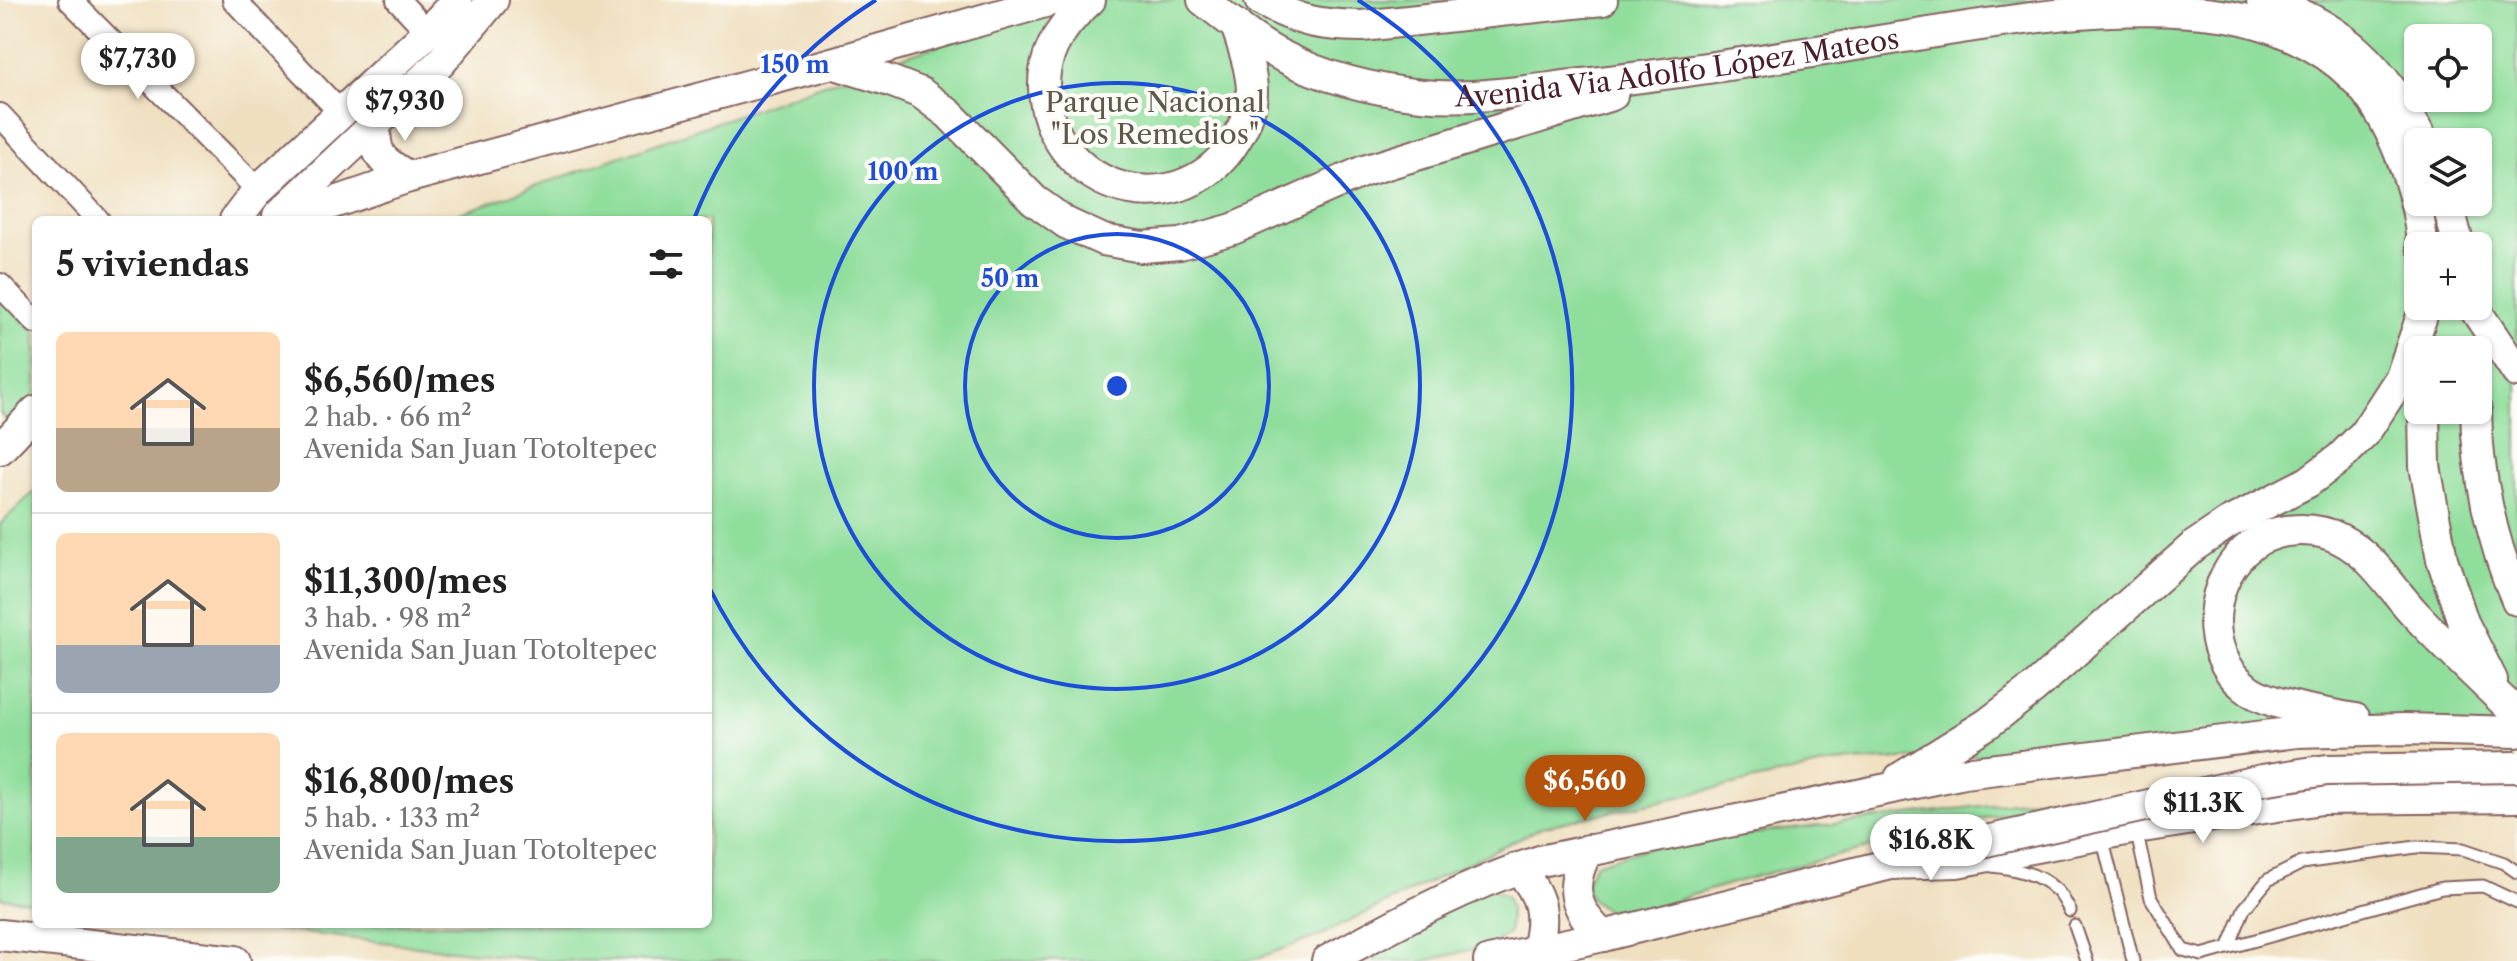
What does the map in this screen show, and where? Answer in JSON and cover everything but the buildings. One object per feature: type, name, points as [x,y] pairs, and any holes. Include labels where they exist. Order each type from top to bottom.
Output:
[{"type":"main road","points":[[238,216],[258,190],[428,32],[457,0]]},
{"type":"main road","points":[[289,216],[310,201],[375,124],[441,62],[493,0]]},
{"type":"main road","points":[[282,216],[310,201],[832,63],[1052,0]]},
{"type":"main road","points":[[1090,0],[1064,25],[1048,56],[1043,91],[1051,126],[1069,156],[1097,178],[1130,190],[1165,190],[1198,178],[1226,156],[1244,126],[1252,92],[1247,57],[1236,25]]},
{"type":"main road","name":"Avenida Via Adolfo López Mateos","points":[[1203,0],[1280,56],[1327,75],[1373,88],[1424,95],[1471,96],[1683,73],[1995,12],[2111,9],[2228,16],[2272,27],[2310,44],[2352,75],[2377,109],[2409,174],[2419,232]]},
{"type":"main road","points":[[1260,0],[1287,15],[1323,25],[1362,26],[1602,0]]},
{"type":"main road","points":[[2262,0],[2328,28],[2373,65],[2404,105],[2416,128]]},
{"type":"main road","points":[[832,63],[921,93],[949,114],[1034,200],[1066,223],[1103,240],[1142,247],[1180,244],[1233,229],[1364,171],[1683,73]]},
{"type":"main road","points":[[375,124],[375,144],[380,156],[409,177]]},
{"type":"main road","points":[[293,159],[294,180],[310,201]]},
{"type":"main road","points":[[1879,790],[1987,724],[2033,689],[2194,546],[2228,523],[2308,482],[2340,458],[2364,434],[2401,377],[2420,320]]},
{"type":"main road","points":[[2482,320],[2517,372]]},
{"type":"main road","points":[[4,437],[32,414]]},
{"type":"main road","points":[[2424,424],[2425,466],[2442,559],[2463,622],[2488,676],[2517,714]]},
{"type":"main road","points":[[2478,424],[2487,509],[2507,578],[2517,600]]},
{"type":"main road","points":[[2404,729],[2279,703],[2247,689],[2225,667],[2216,639],[2215,609],[2222,585],[2235,563],[2253,544],[2280,533],[2306,529],[2338,538],[2366,555],[2439,640],[2517,714]]},
{"type":"main road","points":[[1327,961],[1436,902],[1518,868],[1588,850],[1964,773],[2297,732],[2404,729],[2517,732]]},
{"type":"main road","points":[[1879,790],[1966,792],[2298,750],[2314,753],[2327,761],[2334,777],[2331,788],[2321,799]]},
{"type":"main road","points":[[1958,854],[2262,780],[2327,770],[2517,767]]},
{"type":"main road","points":[[1489,961],[1603,936],[1891,864],[2102,835],[2321,799],[2517,797]]},
{"type":"main road","points":[[1588,850],[1578,867],[1575,886],[1579,906],[1588,923],[1603,936]]},
{"type":"main road","points":[[1518,868],[1533,885],[1541,906],[1542,928],[1537,949]]},
{"type":"main road","points":[[0,935],[235,961]]},
{"type":"street","points":[[70,0],[258,190]]},
{"type":"street","points":[[234,0],[340,112]]},
{"type":"street","points":[[398,0],[428,32]]},
{"type":"street","points":[[0,115],[94,216]]},
{"type":"street","points":[[0,285],[32,318]]},
{"type":"lane","points":[[2136,828],[2151,898],[2183,950],[2202,955],[2442,888],[2483,886],[2517,902]]},
{"type":"lane","points":[[2102,835],[2133,961]]},
{"type":"lane","points":[[2229,946],[2244,909],[2268,880],[2302,863],[2416,847],[2463,849],[2504,863],[2517,872]]},
{"type":"lane","points":[[1958,854],[2037,878],[2058,890],[2070,911]]},
{"type":"lane","points":[[2075,926],[2087,961]]},
{"type":"green space","name":"Parque Nacional \"Los Remedios\"","points":[[1074,0],[2517,0],[2517,725],[1833,763],[1542,827],[1319,936],[1249,961],[548,961],[261,928],[712,928],[712,216],[452,216],[881,64]]},
{"type":"green space","points":[[0,297],[32,329],[32,403],[12,425],[0,413]]},
{"type":"green space","points":[[32,494],[32,902],[0,898],[0,524]]},
{"type":"green space","points":[[2078,794],[1757,876],[1650,911],[1607,910],[1592,900],[1585,885],[1595,864],[1654,846]]},
{"type":"green space","points":[[1488,887],[1507,897],[1510,909],[1509,933],[1492,944],[1426,961],[1345,961]]}]
